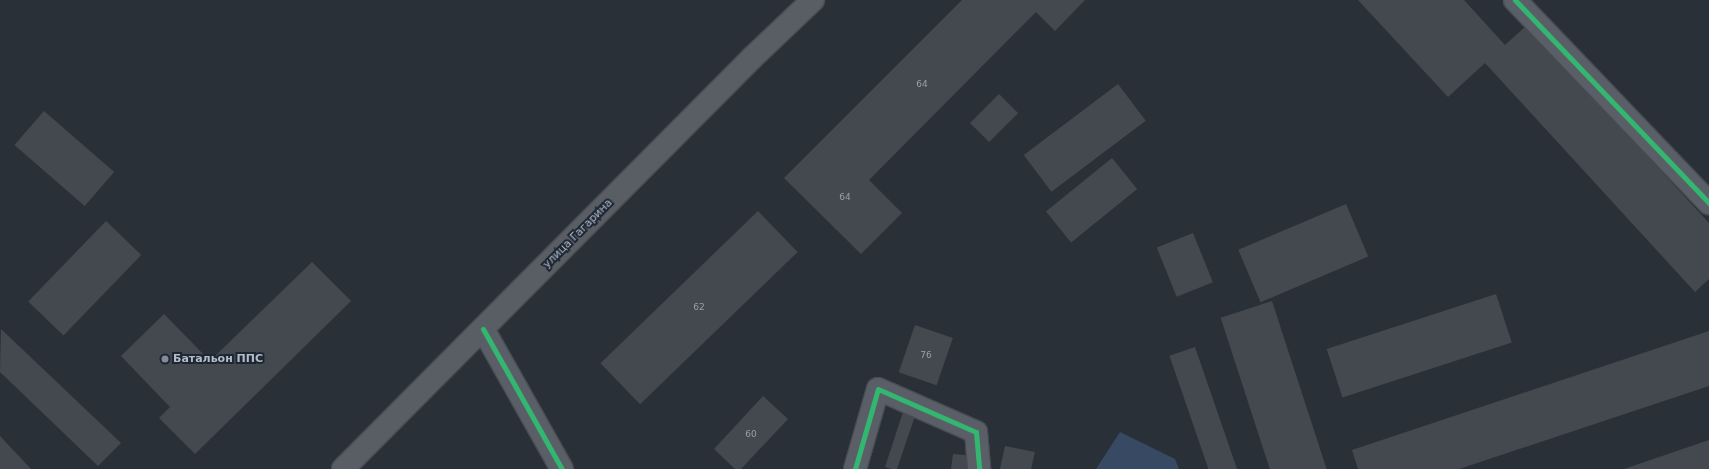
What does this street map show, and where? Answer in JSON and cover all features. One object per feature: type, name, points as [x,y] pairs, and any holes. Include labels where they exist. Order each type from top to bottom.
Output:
[{"type":"main road","name":"улица Гагарина","points":[[343,469],[752,58],[813,0]]},
{"type":"street","points":[[1515,0],[1709,203]]},
{"type":"street","points":[[483,329],[562,469]]},
{"type":"street","points":[[855,469],[878,389],[976,432],[979,469]]},
{"type":"water","points":[[1120,432],[1175,459],[1179,469],[1096,469]]},
{"type":"building","points":[[962,0],[1085,0],[1055,31],[1036,12],[869,180],[902,213],[861,254],[784,178]]},
{"type":"building","points":[[1358,0],[1464,0],[1505,45],[1527,25],[1709,223],[1709,279],[1695,292],[1485,63],[1448,97]]},
{"type":"building","points":[[1118,84],[1146,121],[1051,192],[1024,155]]},
{"type":"building","points":[[999,94],[1018,113],[989,142],[970,123]]},
{"type":"building","points":[[44,111],[114,172],[85,206],[14,145]]},
{"type":"building","points":[[1112,158],[1137,189],[1071,243],[1046,211]]},
{"type":"building","points":[[1346,204],[1368,256],[1261,302],[1238,250]]},
{"type":"building","points":[[758,211],[798,252],[640,404],[600,363]]},
{"type":"building","points":[[106,221],[141,255],[63,336],[28,302]]},
{"type":"building","points":[[1193,233],[1213,282],[1177,297],[1157,248]]},
{"type":"building","name":"Батальон ППС","points":[[312,262],[351,301],[195,454],[159,418],[170,407],[121,356],[164,314],[210,361]]},
{"type":"building","points":[[1496,294],[1512,343],[1342,398],[1327,349]]},
{"type":"building","points":[[1272,301],[1327,469],[1270,469],[1221,318]]},
{"type":"building","points":[[915,325],[953,338],[937,385],[899,372]]},
{"type":"building","points":[[1,329],[121,443],[98,466],[0,372]]},
{"type":"building","points":[[1709,331],[1709,386],[1459,469],[1358,469],[1352,450]]},
{"type":"building","points":[[1195,347],[1237,469],[1208,469],[1169,356]]},
{"type":"building","points":[[763,396],[788,419],[741,469],[735,469],[714,449]]},
{"type":"building","points":[[904,409],[916,413],[897,469],[891,469],[885,467]]},
{"type":"building","points":[[0,436],[31,469],[0,469]]},
{"type":"building","points":[[1709,440],[1709,469],[1624,469]]},
{"type":"building","points":[[1005,446],[1035,452],[1031,469],[1000,469]]},
{"type":"building","points":[[953,454],[975,456],[973,469],[951,469]]},
{"type":"cycle path","points":[[1515,0],[1709,203]]},
{"type":"cycle path","points":[[483,329],[562,469]]},
{"type":"cycle path","points":[[855,469],[878,389],[976,432],[979,469]]},
{"type":"place","name":"Батальон ППС","points":[[165,359]]}]
